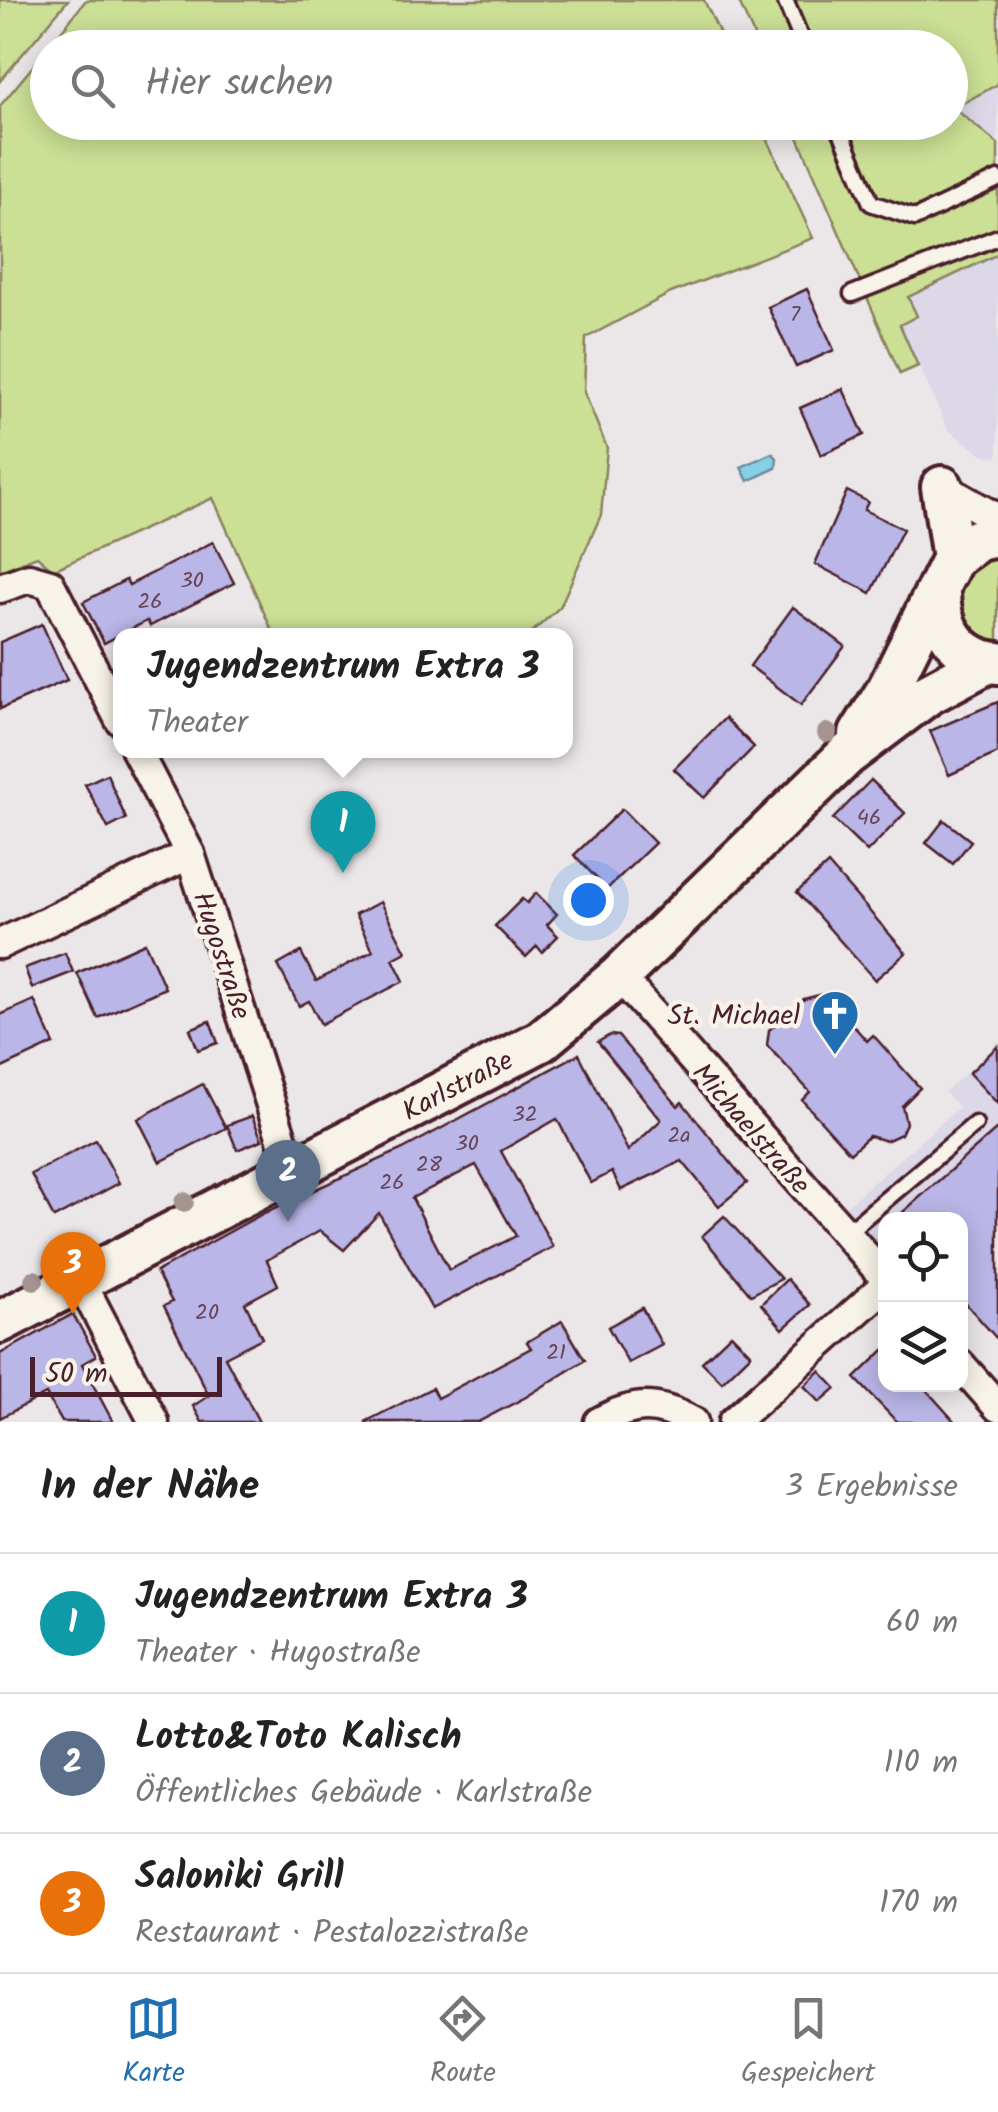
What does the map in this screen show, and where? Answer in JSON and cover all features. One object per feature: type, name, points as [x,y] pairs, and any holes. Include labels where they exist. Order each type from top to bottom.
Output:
[{"type":"street","points":[[942,488],[996,520],[946,574]]},
{"type":"street","points":[[942,488],[946,574]]},
{"type":"street","name":"Karlstraße","points":[[946,574],[944,627],[955,643],[993,662]]},
{"type":"street","name":"Karlstraße","points":[[846,755],[888,689],[946,574]]},
{"type":"street","points":[[0,588],[20,580],[39,579],[50,584],[113,706]]},
{"type":"street","name":"Karlstraße","points":[[0,1322],[541,1041],[619,976],[846,755],[928,694],[993,662]]},
{"type":"street","name":"Hugostraße","points":[[140,758],[190,854],[291,1168]]},
{"type":"street","points":[[0,944],[190,854]]},
{"type":"street","name":"Michaelstraße","points":[[619,976],[878,1272]]},
{"type":"street","points":[[81,1282],[154,1422]]},
{"type":"street","points":[[733,1422],[878,1289]]},
{"type":"street","points":[[968,1373],[998,1407]]},
{"type":"street","points":[[599,1422],[623,1408],[648,1404],[666,1407],[692,1422]]},
{"type":"lane","points":[[784,0],[797,30]]},
{"type":"lane","points":[[845,140],[871,203],[914,218],[998,179]]},
{"type":"lane","points":[[852,294],[998,236]]},
{"type":"lane","points":[[846,1234],[975,1124]]},
{"type":"shaded area","points":[[998,84],[998,144],[968,119],[968,100]]},
{"type":"shaded area","points":[[998,254],[998,458],[982,454],[948,430],[900,324],[917,316],[908,297]]},
{"type":"shaded area","points":[[998,1043],[998,1234],[968,1223],[968,1212],[878,1212],[878,1246],[844,1208],[959,1107],[945,1092]]},
{"type":"green space","points":[[0,0],[68,0],[43,30],[30,30],[30,45],[0,81]]},
{"type":"green space","points":[[86,0],[704,0],[718,30],[62,30]]},
{"type":"green space","points":[[738,0],[998,0],[998,84],[968,100],[968,30],[751,30]]},
{"type":"green space","points":[[30,70],[30,140],[768,140],[813,238],[671,293],[586,338],[584,392],[607,448],[601,515],[560,607],[537,628],[271,628],[213,498],[53,570],[37,556],[0,571],[0,106]]},
{"type":"green space","points":[[968,119],[998,144],[998,254],[908,297],[917,316],[900,325],[918,366],[900,374],[799,140],[968,140]]},
{"type":"green space","points":[[998,549],[998,646],[975,635],[963,622],[958,579]]},
{"type":"water","points":[[772,453],[777,458],[776,468],[748,481],[741,467]]},
{"type":"building","points":[[807,289],[834,350],[796,367],[768,307]]},
{"type":"building","points":[[843,389],[864,435],[821,455],[800,408]]},
{"type":"building","points":[[847,491],[868,502],[864,510],[903,529],[871,593],[815,564]]},
{"type":"building","points":[[213,542],[234,583],[150,626],[147,621],[133,628],[113,628],[113,638],[104,643],[83,602],[126,580],[129,585]]},
{"type":"building","points":[[793,607],[845,646],[801,705],[750,666]]},
{"type":"building","points":[[42,624],[67,680],[0,709],[0,642]]},
{"type":"building","points":[[998,702],[998,753],[949,775],[930,731]]},
{"type":"building","points":[[725,718],[754,747],[704,798],[674,769]]},
{"type":"building","points":[[107,774],[126,819],[108,828],[85,784]]},
{"type":"building","points":[[871,780],[905,813],[867,852],[833,819]]},
{"type":"building","points":[[622,809],[655,843],[607,889],[574,855]]},
{"type":"building","points":[[944,820],[971,841],[953,864],[926,843]]},
{"type":"building","points":[[828,864],[906,953],[875,980],[797,892]]},
{"type":"building","points":[[536,893],[557,914],[547,925],[558,936],[542,952],[537,946],[526,957],[495,926],[522,899],[527,903]]},
{"type":"building","points":[[380,902],[406,952],[393,959],[404,981],[321,1024],[309,1001],[299,1006],[278,965],[301,952],[316,981],[373,951],[355,915]]},
{"type":"building","points":[[145,943],[165,988],[98,1018],[77,973]]},
{"type":"building","points":[[65,953],[73,972],[32,988],[25,968]]},
{"type":"building","name":"St. Michael","points":[[827,993],[841,997],[843,1014],[867,1041],[873,1035],[920,1088],[902,1106],[906,1123],[901,1134],[886,1141],[869,1136],[850,1153],[802,1100],[810,1092],[767,1045],[769,1030],[804,999]]},
{"type":"building","points":[[34,1000],[54,1044],[0,1069],[0,1015]]},
{"type":"building","points":[[210,1021],[218,1043],[198,1050],[190,1029]]},
{"type":"building","points":[[610,1035],[618,1036],[678,1106],[682,1102],[747,1183],[719,1206],[682,1161],[621,1190],[612,1172],[591,1183],[557,1119],[501,1151],[553,1247],[432,1309],[379,1213],[344,1250],[320,1231],[267,1260],[278,1285],[245,1303],[262,1338],[225,1357],[259,1422],[202,1422],[193,1406],[209,1396],[164,1306],[172,1302],[156,1272],[264,1213],[403,1149],[579,1054],[628,1151],[661,1120],[598,1042]],"holes":[[[476,1165],[516,1236],[449,1270],[412,1198]]]},
{"type":"building","points":[[998,1046],[998,1104],[969,1073]]},
{"type":"building","points":[[203,1084],[226,1128],[160,1162],[138,1119]]},
{"type":"building","points":[[252,1116],[262,1140],[237,1150],[227,1125]]},
{"type":"building","points":[[998,1128],[998,1340],[968,1306],[968,1212],[903,1212]]},
{"type":"building","points":[[96,1140],[119,1183],[54,1218],[31,1174]]},
{"type":"building","points":[[724,1216],[781,1279],[751,1295],[702,1236]]},
{"type":"building","points":[[787,1279],[810,1305],[783,1329],[761,1304]]},
{"type":"building","points":[[642,1308],[662,1345],[628,1363],[608,1327]]},
{"type":"building","points":[[73,1314],[96,1356],[82,1364],[113,1422],[62,1422],[46,1394],[0,1418],[0,1354]]},
{"type":"building","points":[[562,1321],[585,1360],[478,1422],[365,1422],[432,1388],[437,1398],[531,1348],[527,1342]]},
{"type":"building","points":[[731,1334],[751,1354],[722,1382],[702,1362]]},
{"type":"building","points":[[878,1356],[878,1392],[928,1392],[955,1422],[897,1422],[855,1378]]},
{"type":"building","points":[[820,1371],[836,1388],[820,1402],[804,1386]]},
{"type":"place","name":"Jugendzentrum Extra 3","points":[[343,873]]},
{"type":"place","name":"St. Michael","points":[[835,1056]]},
{"type":"place","name":"Lotto&Toto Kalisch","points":[[288,1222]]},
{"type":"place","name":"Saloniki Grill","points":[[73,1314]]}]
